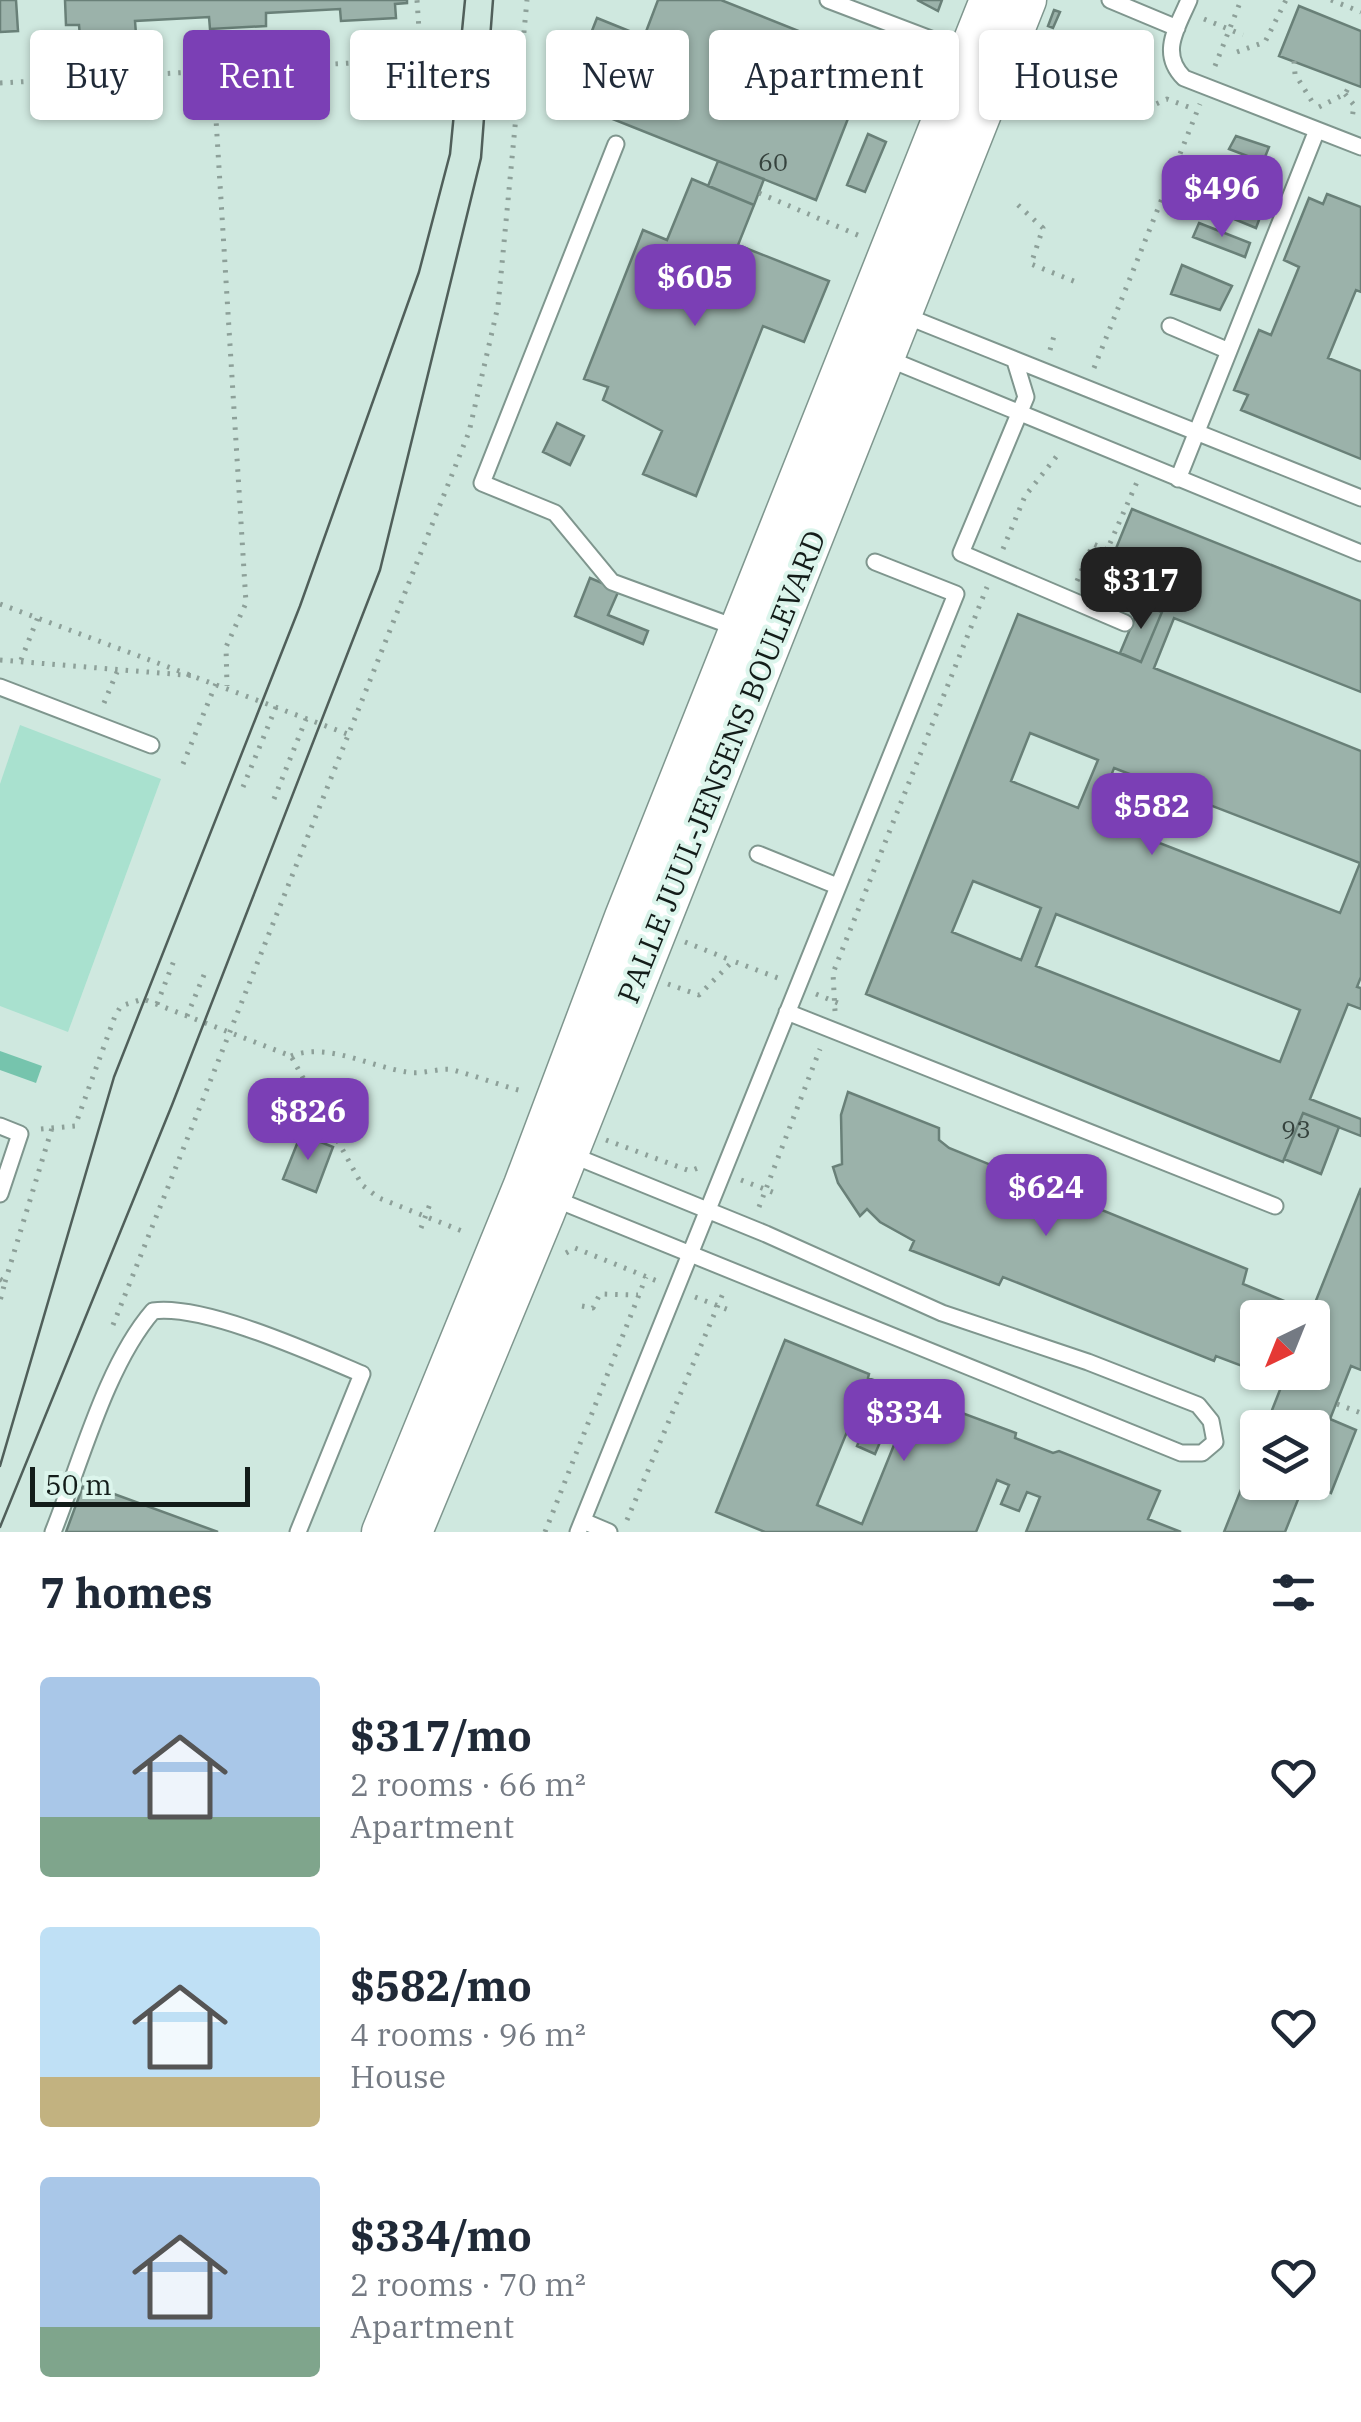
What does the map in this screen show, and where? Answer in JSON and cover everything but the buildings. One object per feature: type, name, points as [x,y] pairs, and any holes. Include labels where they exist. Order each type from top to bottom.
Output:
[{"type":"street","name":"PALLE JUUL-JENSENS BOULEVARD","points":[[986,30],[988,0]]},
{"type":"street","name":"PALLE JUUL-JENSENS BOULEVARD","points":[[1006,30],[1027,0]]},
{"type":"street","name":"PALLE JUUL-JENSENS BOULEVARD","points":[[886,308],[890,249],[979,72]]},
{"type":"street","name":"PALLE JUUL-JENSENS BOULEVARD","points":[[413,1532],[512,1252],[979,75]]},
{"type":"street","name":"PALLE JUUL-JENSENS BOULEVARD","points":[[380,1532],[512,1252]]},
{"type":"lane","points":[[828,0],[979,58]]},
{"type":"lane","points":[[1110,0],[1177,28]]},
{"type":"lane","points":[[1186,5],[1170,57],[1176,70],[1206,87],[1361,147]]},
{"type":"lane","points":[[1178,479],[1313,128]]},
{"type":"lane","points":[[616,144],[482,483],[555,513],[612,582],[756,634]]},
{"type":"lane","points":[[886,308],[1361,498]]},
{"type":"lane","points":[[1170,326],[1229,351]]},
{"type":"lane","points":[[868,350],[1361,553]]},
{"type":"lane","points":[[1015,361],[1026,397],[961,552],[1126,623]]},
{"type":"lane","points":[[609,1532],[580,1527],[956,594],[874,562]]},
{"type":"lane","points":[[0,687],[151,745]]},
{"type":"lane","points":[[758,854],[838,886]]},
{"type":"lane","points":[[786,1012],[1275,1206]]},
{"type":"lane","points":[[0,1126],[20,1134],[0,1194]]},
{"type":"lane","points":[[537,1191],[1181,1453],[1202,1453],[1215,1442],[1211,1421],[1198,1405],[1088,1362],[942,1313],[751,1228],[554,1148]]},
{"type":"lane","points":[[53,1532],[112,1384],[141,1326],[154,1311],[175,1308],[287,1342],[362,1374],[298,1532]]},
{"type":"path","points":[[417,0],[419,30]]},
{"type":"path","points":[[109,1335],[455,469],[482,385],[498,306],[527,0]]},
{"type":"path","points":[[1093,391],[1242,0]]},
{"type":"path","points":[[1237,52],[1265,42],[1286,0]]},
{"type":"path","points":[[1330,0],[1361,12]]},
{"type":"path","points":[[1186,5],[1243,35]]},
{"type":"path","points":[[1294,61],[1304,94],[1328,112]]},
{"type":"path","points":[[0,83],[183,73]]},
{"type":"path","points":[[1345,94],[1350,83]]},
{"type":"path","points":[[1313,128],[1318,108],[1328,98],[1345,94]]},
{"type":"path","points":[[1345,94],[1354,105],[1352,119]]},
{"type":"path","points":[[1154,105],[1168,99],[1212,114]]},
{"type":"path","points":[[1338,116],[1361,122]]},
{"type":"path","points":[[216,120],[246,603],[226,647],[227,686]]},
{"type":"path","points":[[758,194],[890,249]]},
{"type":"path","points":[[1018,205],[1044,228],[1031,264],[1076,282]]},
{"type":"path","points":[[751,1228],[838,1003],[834,972],[995,567],[1025,496],[1074,438]]},
{"type":"path","points":[[1070,599],[1093,544],[1107,550],[1144,466]]},
{"type":"path","points":[[0,604],[205,677],[350,735]]},
{"type":"path","points":[[20,661],[38,617]]},
{"type":"path","points":[[0,660],[205,677]]},
{"type":"path","points":[[96,725],[117,670]]},
{"type":"path","points":[[183,764],[216,682]]},
{"type":"path","points":[[244,788],[276,706]]},
{"type":"path","points":[[274,800],[306,718]]},
{"type":"path","points":[[157,1004],[175,958]]},
{"type":"path","points":[[187,1016],[206,970]]},
{"type":"path","points":[[20,1134],[75,1126],[121,1006],[133,999],[157,1004],[291,1056],[362,1185],[378,1198],[426,1214],[554,1270],[562,1254],[575,1248],[734,1312]]},
{"type":"path","points":[[291,1056],[303,1052],[328,1053],[407,1072],[434,1074],[449,1068],[611,1122],[604,1138],[690,1172],[702,1166],[780,1195]]},
{"type":"path","points":[[0,1301],[2,1280],[52,1128]]},
{"type":"path","points":[[421,1228],[430,1204]]},
{"type":"path","points":[[622,1532],[732,1272]]},
{"type":"path","points":[[545,1532],[646,1277]]},
{"type":"path","points":[[582,1306],[593,1308],[600,1294],[638,1295]]},
{"type":"path","points":[[1336,1404],[1361,1414]]},
{"type":"shaded area","points":[[20,725],[161,779],[68,1032],[0,1006],[0,784]]},
{"type":"shaded area","points":[[0,1051],[42,1066],[36,1083],[0,1070]]},
{"type":"tram line","points":[[0,1466],[114,1077],[300,606],[419,272],[450,154],[465,0]]},
{"type":"tram line","points":[[0,1527],[172,1105],[380,570],[481,158],[493,0]]}]
